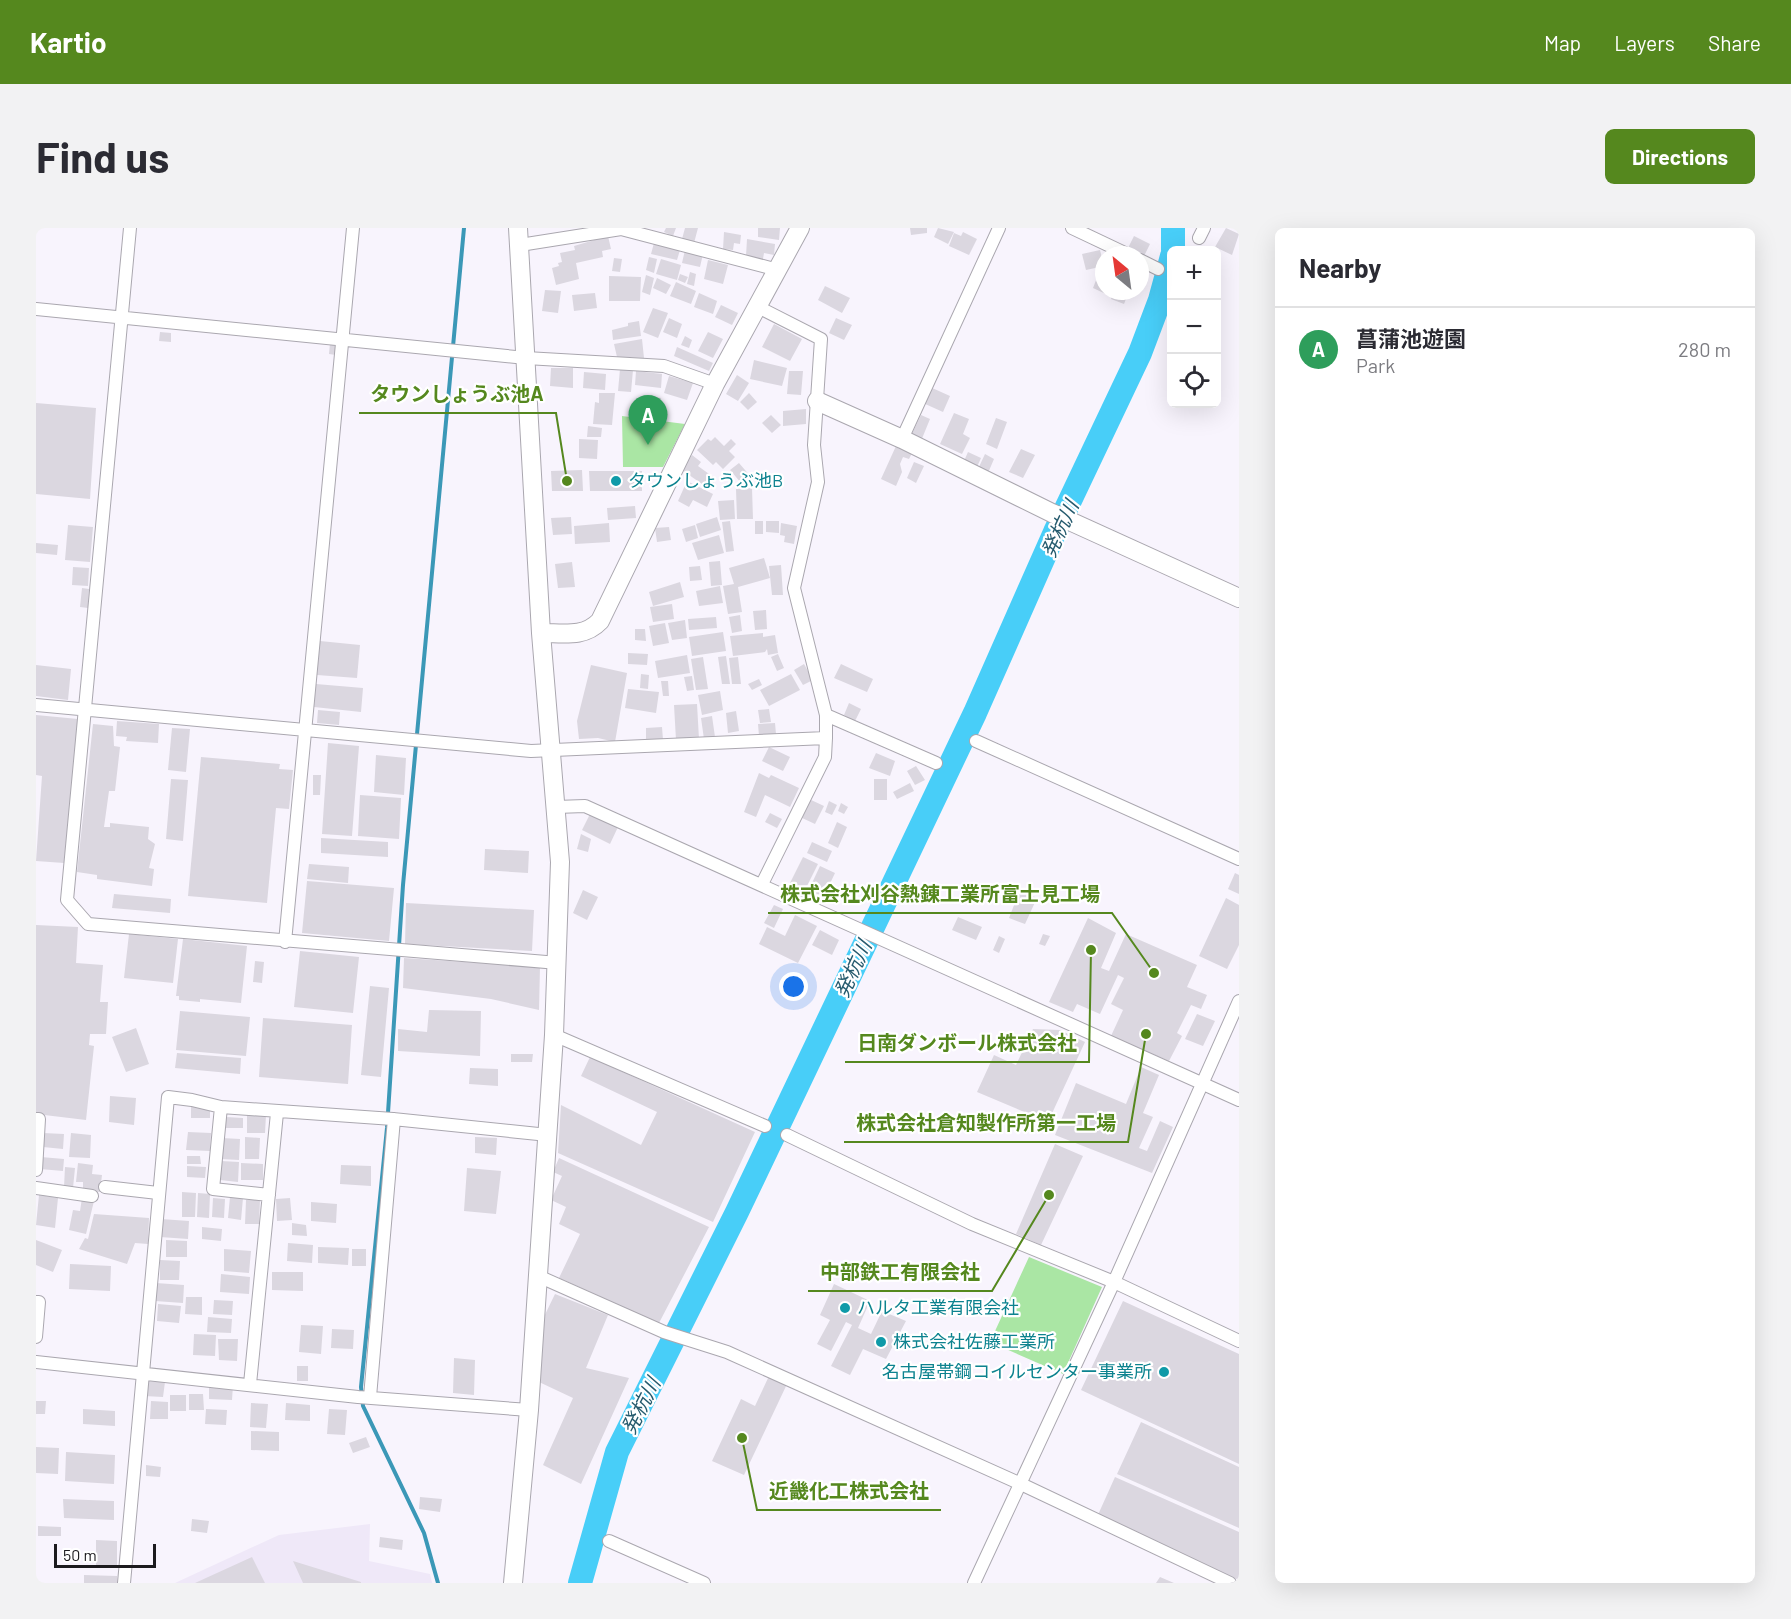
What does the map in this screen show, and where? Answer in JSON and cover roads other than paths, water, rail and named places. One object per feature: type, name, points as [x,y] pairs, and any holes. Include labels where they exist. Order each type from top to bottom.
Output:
[{"type":"street","points":[[130,228],[67,900],[88,924],[558,963]]},
{"type":"street","points":[[285,942],[353,228]]},
{"type":"street","points":[[541,633],[582,633],[591,630],[600,621],[715,384],[800,228]]},
{"type":"street","points":[[902,439],[999,228]]},
{"type":"street","points":[[1072,228],[1110,246]]},
{"type":"street","points":[[513,1583],[529,1410],[548,1135],[558,963],[560,862],[541,633],[519,237],[621,229],[778,270]]},
{"type":"street","points":[[1149,264],[1158,269]]},
{"type":"street","points":[[756,306],[821,339],[814,445],[818,482],[794,588],[826,715],[825,757],[762,884]]},
{"type":"street","points":[[36,309],[526,358],[664,366],[715,384]]},
{"type":"street","points":[[817,401],[902,439],[1073,523],[1239,598]]},
{"type":"street","points":[[36,705],[531,751],[826,738]]},
{"type":"street","points":[[826,715],[936,763]]},
{"type":"street","points":[[976,741],[1239,860]]},
{"type":"street","points":[[556,807],[585,806],[1239,1100]]},
{"type":"street","points":[[974,1583],[1114,1282],[1239,1001]]},
{"type":"street","points":[[554,1035],[765,1126]]},
{"type":"street","points":[[124,1583],[168,1097],[222,1107],[277,1113],[389,1119],[548,1135]]},
{"type":"street","points":[[222,1107],[213,1189],[268,1195]]},
{"type":"street","points":[[250,1384],[277,1113]]},
{"type":"street","points":[[36,1119],[39,1119],[36,1170]]},
{"type":"street","points":[[364,1397],[389,1119]]},
{"type":"street","points":[[787,1135],[972,1224],[1114,1282],[1239,1341]]},
{"type":"street","points":[[105,1187],[158,1193]]},
{"type":"street","points":[[36,1188],[92,1196]]},
{"type":"street","points":[[538,1276],[664,1332],[727,1352],[1021,1484],[1230,1583]]},
{"type":"street","points":[[36,1302],[39,1302],[36,1337]]},
{"type":"street","points":[[36,1362],[364,1397],[529,1410]]},
{"type":"street","points":[[609,1541],[704,1583]]},
{"type":"waterway","points":[[438,1583],[424,1533],[363,1406],[361,1387],[387,1128],[403,885],[464,228]]},
{"type":"waterway","name":"発杭川","points":[[1173,228],[1173,246]]},
{"type":"waterway","name":"発杭川","points":[[580,1583],[617,1452],[737,1212],[975,713],[1055,532],[1140,353],[1167,274]]},
{"type":"place","name":"菖蒲池遊園","points":[[648,445]]},
{"type":"place","name":"タウンしょうぶ池A","points":[[567,481]]},
{"type":"place","name":"タウンしょうぶ池B","points":[[616,481]]},
{"type":"place","name":"日南ダンボール株式会社","points":[[1091,950]]},
{"type":"place","name":"株式会社刈谷熱錬工業所富士見工場","points":[[1154,973]]},
{"type":"place","name":"株式会社倉知製作所第一工場","points":[[1146,1034]]},
{"type":"place","name":"中部鉄工有限会社","points":[[1049,1195]]},
{"type":"place","name":"ハルタ工業有限会社","points":[[845,1308]]},
{"type":"place","name":"株式会社佐藤工業所","points":[[881,1342]]},
{"type":"place","name":"名古屋帯鋼コイルセンター事業所","points":[[1164,1372]]},
{"type":"place","name":"近畿化工株式会社","points":[[742,1438]]}]
